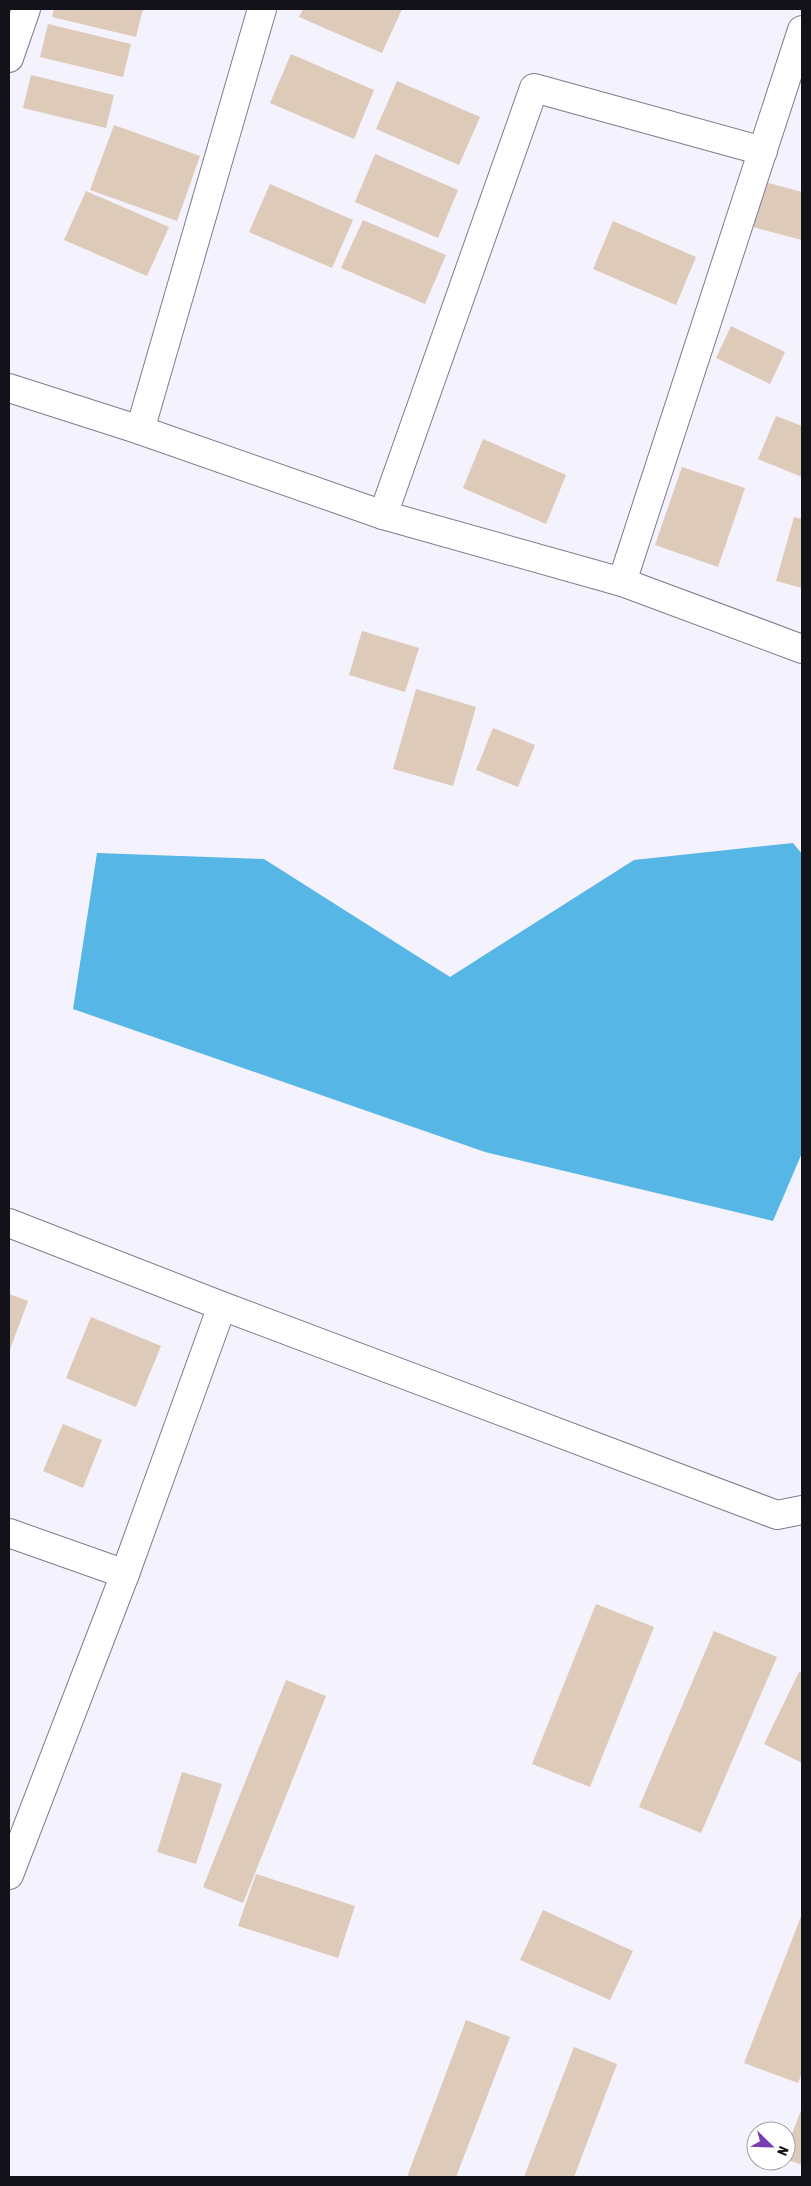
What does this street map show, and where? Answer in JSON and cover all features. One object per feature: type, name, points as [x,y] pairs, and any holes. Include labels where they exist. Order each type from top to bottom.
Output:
[{"type":"street","points":[[9,58],[26,9]]},
{"type":"street","points":[[140,430],[262,9]]},
{"type":"street","points":[[622,582],[802,30]]},
{"type":"street","points":[[383,515],[534,88],[763,151]]},
{"type":"street","points":[[9,388],[140,430],[383,515],[622,582],[802,648]]},
{"type":"street","points":[[9,1223],[222,1306],[778,1515],[802,1510]]},
{"type":"street","points":[[9,1875],[125,1574],[222,1306]]},
{"type":"street","points":[[9,1533],[125,1574]]},
{"type":"water","points":[[793,843],[802,854],[802,1153],[773,1221],[485,1152],[73,1009],[97,853],[264,859],[450,977],[634,860]]},
{"type":"building","points":[[54,9],[143,9],[136,37],[52,17]]},
{"type":"building","points":[[303,9],[402,9],[382,53],[299,17]]},
{"type":"building","points":[[48,24],[131,44],[123,77],[40,57]]},
{"type":"building","points":[[291,54],[374,90],[354,139],[270,103]]},
{"type":"building","points":[[31,75],[114,95],[106,128],[23,108]]},
{"type":"building","points":[[397,81],[480,117],[459,165],[376,129]]},
{"type":"building","points":[[114,125],[200,156],[177,221],[90,190]]},
{"type":"building","points":[[375,154],[458,190],[438,238],[355,202]]},
{"type":"building","points":[[765,182],[802,192],[802,240],[753,227]]},
{"type":"building","points":[[270,184],[353,220],[332,268],[249,232]]},
{"type":"building","points":[[86,191],[169,227],[147,276],[64,240]]},
{"type":"building","points":[[363,220],[446,255],[425,304],[341,268]]},
{"type":"building","points":[[613,221],[696,257],[676,305],[593,269]]},
{"type":"building","points":[[731,326],[785,352],[770,384],[716,358]]},
{"type":"building","points":[[776,416],[802,426],[802,477],[758,459]]},
{"type":"building","points":[[483,439],[566,475],[546,524],[463,488]]},
{"type":"building","points":[[682,467],[745,488],[718,567],[655,545]]},
{"type":"building","points":[[794,517],[802,519],[802,588],[776,581]]},
{"type":"building","points":[[362,631],[419,648],[405,692],[349,675]]},
{"type":"building","points":[[416,689],[476,707],[453,786],[393,769]]},
{"type":"building","points":[[493,728],[535,745],[518,787],[476,770]]},
{"type":"building","points":[[9,1294],[28,1301],[9,1352]]},
{"type":"building","points":[[91,1317],[161,1346],[136,1407],[66,1378]]},
{"type":"building","points":[[63,1424],[102,1440],[83,1488],[43,1471]]},
{"type":"building","points":[[596,1604],[654,1627],[590,1787],[532,1764]]},
{"type":"building","points":[[714,1631],[777,1657],[701,1833],[639,1807]]},
{"type":"building","points":[[799,1672],[802,1673],[802,1763],[764,1744]]},
{"type":"building","points":[[286,1680],[326,1696],[243,1903],[203,1887]]},
{"type":"building","points":[[182,1772],[222,1784],[196,1864],[157,1852]]},
{"type":"building","points":[[256,1874],[355,1906],[338,1958],[238,1926]]},
{"type":"building","points":[[543,1910],[633,1951],[610,2000],[520,1960]]},
{"type":"building","points":[[802,1914],[802,2073],[798,2083],[744,2063]]},
{"type":"building","points":[[466,2020],[510,2037],[456,2177],[407,2177]]},
{"type":"building","points":[[574,2047],[617,2064],[574,2177],[524,2177]]},
{"type":"building","points":[[802,2108],[802,2165],[796,2163],[796,2123]]}]
